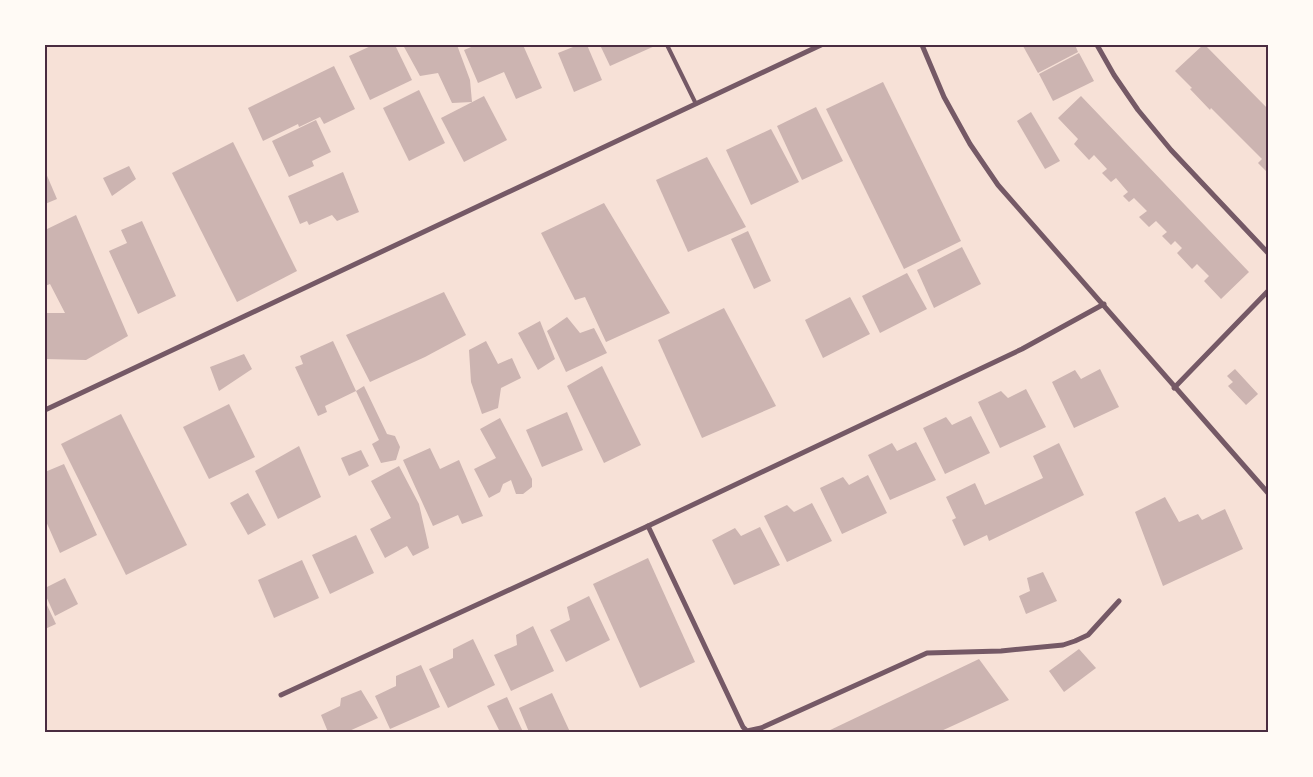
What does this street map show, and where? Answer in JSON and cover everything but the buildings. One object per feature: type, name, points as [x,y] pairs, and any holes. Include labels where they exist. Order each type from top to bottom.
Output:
[{"type":"street","points":[[45,410],[821,45]]},
{"type":"street","points":[[922,45],[944,97],[970,144],[998,185],[1104,304],[1174,388],[1268,494]]},
{"type":"street","points":[[1097,45],[1114,76],[1138,110],[1172,150],[1268,253]]},
{"type":"street","points":[[1174,388],[1268,291]]},
{"type":"street","points":[[281,695],[648,526],[1022,349],[1104,304]]},
{"type":"street","points":[[648,526],[743,727],[747,731],[762,728],[927,653],[1001,651],[1062,645],[1075,641],[1088,635],[1119,601]]},
{"type":"lane","points":[[666,45],[696,104]]}]
